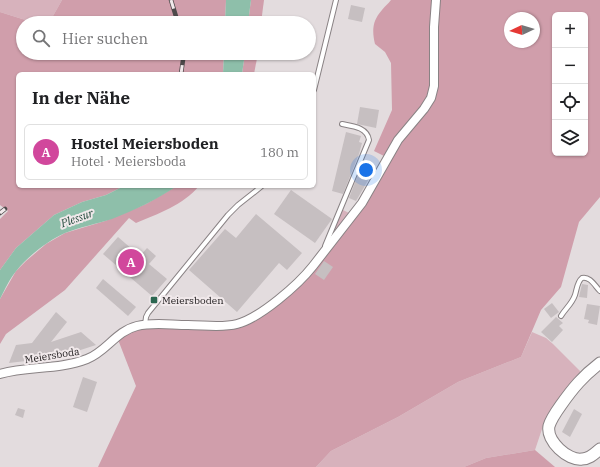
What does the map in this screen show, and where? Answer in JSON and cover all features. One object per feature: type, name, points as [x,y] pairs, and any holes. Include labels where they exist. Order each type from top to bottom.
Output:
[{"type":"street","points":[[145,325],[229,325],[244,322],[263,312],[305,275],[362,203],[398,140],[424,109],[431,98],[434,86],[434,26],[436,0]]},
{"type":"street","name":"Meiersboda","points":[[0,374],[68,364],[87,359],[98,353],[125,331],[134,327],[145,325]]},
{"type":"street","points":[[600,363],[585,374],[576,384],[554,415],[549,425],[552,442],[575,459],[586,459],[600,449]]},
{"type":"lane","points":[[316,82],[336,0]]},
{"type":"lane","points":[[318,258],[332,231],[369,140],[368,134],[364,130],[342,124]]},
{"type":"lane","points":[[145,325],[148,313],[225,218],[238,205],[259,188]]},
{"type":"lane","points":[[561,316],[565,309],[570,306],[575,296],[579,281],[582,278],[587,278],[600,291]]},
{"type":"shaded area","points":[[0,0],[62,0],[53,16],[16,17],[0,12]]},
{"type":"shaded area","points":[[62,0],[226,0],[225,16],[53,16]]},
{"type":"shaded area","points":[[251,0],[264,0],[262,16],[249,16]]},
{"type":"shaded area","points":[[391,0],[600,0],[600,197],[579,222],[561,287],[541,310],[521,357],[458,382],[398,417],[331,451],[316,467],[98,467],[136,386],[117,337],[129,328],[244,322],[297,283],[333,240],[388,158],[374,151],[392,110],[391,63],[385,52],[375,44],[373,35],[376,18]]},
{"type":"shaded area","points":[[0,12],[16,17],[16,60],[224,60],[223,72],[16,72],[16,188],[120,188],[106,195],[82,202],[54,215],[16,248],[0,270],[0,219],[8,211],[0,205]]},
{"type":"shaded area","points":[[244,60],[257,60],[254,72],[242,72]]},
{"type":"shaded area","points":[[174,188],[197,188],[186,199],[178,204],[136,223],[129,218],[65,290],[6,334],[0,344],[0,299],[16,271],[26,261],[46,244],[65,233],[105,221],[146,204]]},
{"type":"shaded area","points":[[341,209],[353,215],[333,240],[329,238]]},
{"type":"shaded area","points":[[532,332],[546,338],[581,372],[570,384],[545,420],[535,450],[486,458],[464,467],[316,467],[331,451],[398,417],[458,382],[521,357]]},
{"type":"shaded area","points":[[535,450],[555,467],[464,467],[486,458]]},
{"type":"water","points":[[226,0],[251,0],[249,16],[225,16]]},
{"type":"water","points":[[224,60],[244,60],[242,72],[223,72]]},
{"type":"water","name":"Plessur","points":[[120,188],[174,188],[129,212],[112,219],[65,233],[52,240],[33,254],[12,276],[0,299],[0,270],[16,248],[54,215],[82,202],[106,195]]},
{"type":"building","points":[[351,5],[365,8],[362,22],[348,19]]},
{"type":"building","points":[[360,107],[379,110],[376,128],[357,124]]},
{"type":"building","points":[[346,132],[361,136],[359,142],[362,143],[343,194],[332,191]]},
{"type":"building","points":[[361,167],[373,172],[356,201],[349,198]]},
{"type":"building","points":[[291,190],[332,219],[315,243],[274,214]]},
{"type":"building","points":[[256,214],[302,253],[287,270],[279,263],[237,312],[189,270],[225,229],[236,238]]},
{"type":"building","points":[[118,237],[140,256],[147,248],[156,256],[149,264],[167,279],[152,296],[103,254]]},
{"type":"building","points":[[324,261],[333,267],[324,280],[315,274]]},
{"type":"building","points":[[103,279],[136,307],[128,316],[96,288]]},
{"type":"building","points":[[582,284],[588,285],[587,298],[579,297]]},
{"type":"building","points":[[552,303],[559,312],[551,318],[544,309]]},
{"type":"building","points":[[587,304],[600,306],[597,325],[588,323],[589,320],[584,319]]},
{"type":"building","points":[[56,312],[67,322],[51,342],[81,332],[96,345],[59,357],[9,363],[16,345],[32,343]]},
{"type":"building","points":[[556,317],[563,323],[559,326],[563,330],[552,342],[541,332]]},
{"type":"building","points":[[83,377],[97,382],[87,412],[73,407]]},
{"type":"building","points":[[18,408],[25,410],[23,418],[15,415]]},
{"type":"building","points":[[574,409],[582,414],[570,437],[562,432]]},
{"type":"railway","points":[[171,0],[176,16]]},
{"type":"railway","points":[[181,72],[183,60]]},
{"type":"railway","points":[[0,213],[5,209]]},
{"type":"place","name":"Hostel Meiersboden","points":[[131,262]]},
{"type":"place","name":"Meiersboden","points":[[154,300]]}]
